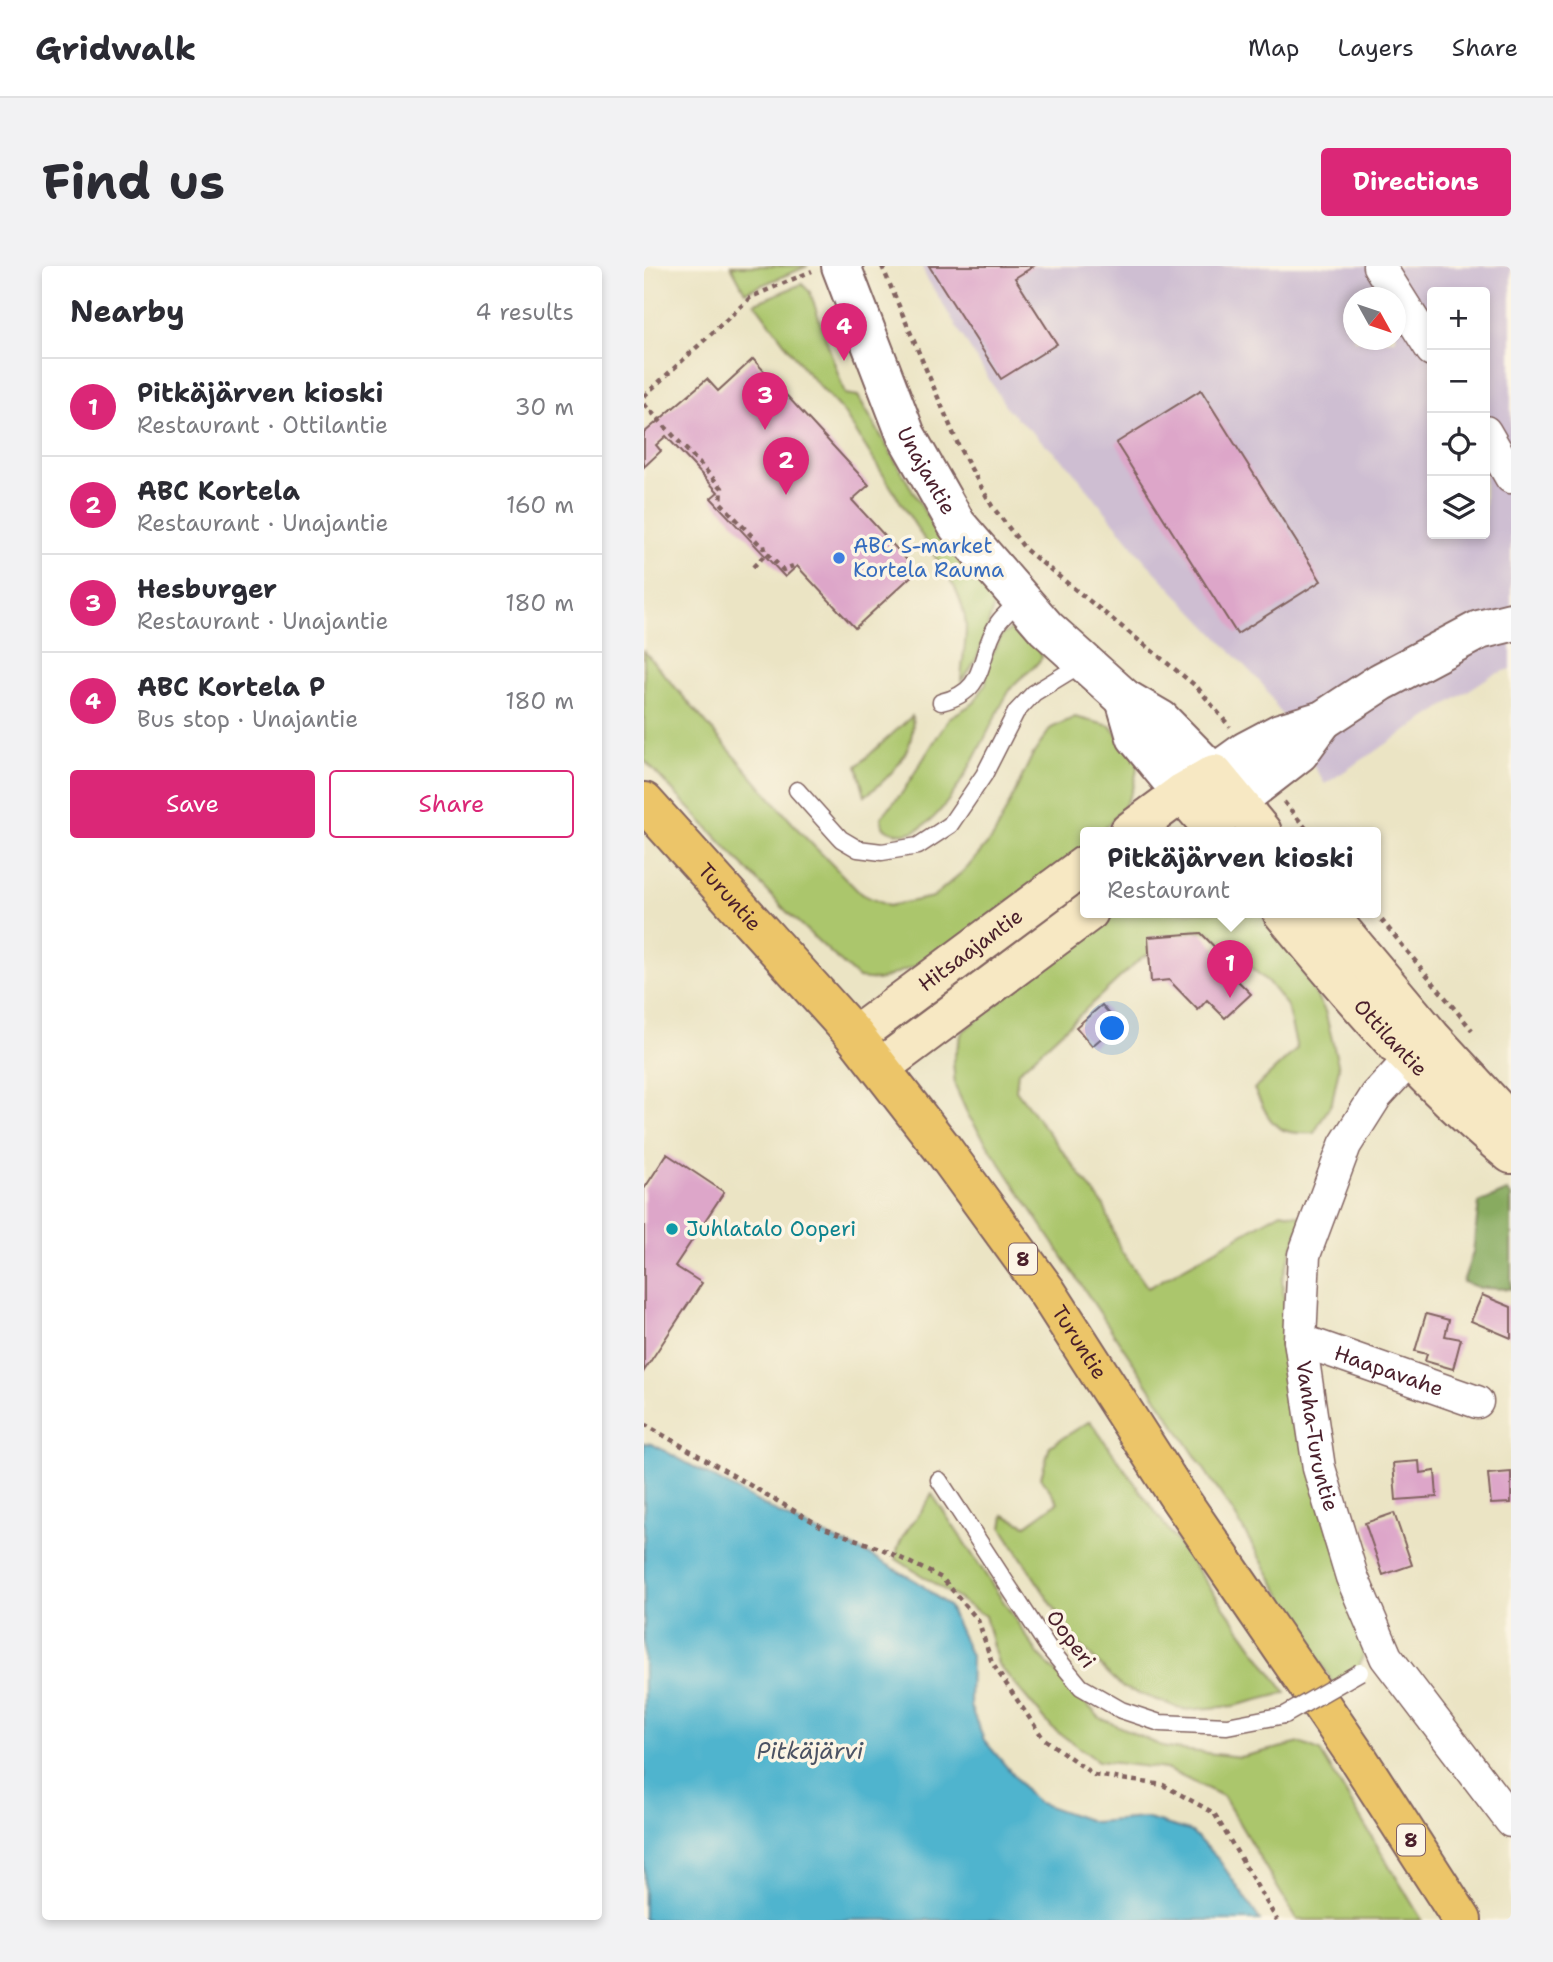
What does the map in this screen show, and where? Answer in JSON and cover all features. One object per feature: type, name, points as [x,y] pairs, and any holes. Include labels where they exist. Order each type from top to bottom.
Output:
[{"type":"highway","name":"Turuntie","points":[[644,802],[881,1067],[1047,1292],[1176,1493],[1359,1760],[1462,1920]]},
{"type":"main road","points":[[1208,827],[1229,780]]},
{"type":"main road","points":[[1139,827],[1229,780]]},
{"type":"main road","points":[[1229,780],[1259,827]]},
{"type":"main road","name":"Hitsaajantie","points":[[855,1036],[1080,869]]},
{"type":"main road","name":"Hitsaajantie","points":[[881,1067],[1081,918]]},
{"type":"main road","name":"Ottilantie","points":[[1287,918],[1352,998],[1420,1048],[1511,1124]]},
{"type":"main road","name":"Ottilantie","points":[[1330,918],[1464,1114],[1511,1154]]},
{"type":"street","name":"Unajantie","points":[[841,266],[906,435],[957,525],[1021,599],[1083,663],[1125,699],[1136,737],[1229,780]]},
{"type":"street","points":[[1379,266],[1427,342]]},
{"type":"street","points":[[1490,441],[1511,477]]},
{"type":"street","points":[[1229,780],[1280,733],[1323,720],[1381,682],[1479,630],[1511,622]]},
{"type":"street","name":"Vanha-Turuntie","points":[[1420,1048],[1376,1096],[1345,1145],[1304,1255],[1300,1340],[1319,1468],[1352,1577],[1373,1665],[1506,1806]]},
{"type":"street","name":"Haapavahe","points":[[1300,1340],[1477,1402]]},
{"type":"lane","points":[[941,702],[961,697],[976,682],[999,622],[1021,599]]},
{"type":"lane","points":[[797,790],[841,839],[858,849],[882,852],[918,846],[950,825],[984,775],[1016,712],[1034,693],[1083,663]]},
{"type":"lane","name":"Ooperi","points":[[939,1480],[1048,1647],[1081,1687],[1121,1710],[1160,1723],[1227,1726],[1285,1715],[1373,1665]]},
{"type":"path","points":[[644,396],[751,297],[825,266]]},
{"type":"path","points":[[882,266],[960,449],[992,506],[1026,550],[1197,687],[1229,780],[1301,827]]},
{"type":"path","points":[[644,404],[722,488],[721,503],[763,548],[767,547]]},
{"type":"path","points":[[753,567],[767,553],[783,570],[793,566]]},
{"type":"path","points":[[1380,918],[1474,1033]]},
{"type":"path","points":[[644,1424],[824,1528],[882,1549],[942,1578],[978,1620],[992,1663],[1043,1738],[1094,1775],[1163,1785],[1214,1813],[1277,1920]]},
{"type":"shaded area","points":[[922,266],[1511,266],[1511,669],[1492,675],[1325,784],[1263,685],[1145,561],[1069,466],[1008,410],[926,277]]},
{"type":"green space","points":[[731,266],[808,266],[745,292]]},
{"type":"green space","points":[[802,284],[810,292],[845,394],[858,396],[930,521],[971,572],[997,597],[979,652],[961,681],[966,624],[955,588],[844,413],[804,369],[755,303]]},
{"type":"green space","points":[[1017,626],[1028,628],[1042,657],[1012,687],[960,783],[942,808],[924,826],[904,833],[883,827],[881,817],[902,793],[949,718],[974,703],[986,683],[988,663],[1002,635]]},
{"type":"green space","points":[[644,651],[801,833],[861,894],[888,906],[933,897],[968,867],[994,836],[1032,756],[1051,728],[1075,717],[1110,726],[1138,761],[1127,801],[1105,827],[1080,827],[1080,849],[931,960],[879,980],[858,978],[788,913],[644,760]]},
{"type":"green space","points":[[912,716],[910,740],[900,762],[865,796],[857,766]]},
{"type":"green space","points":[[1106,918],[1264,918],[1295,958],[1325,1011],[1339,1068],[1332,1102],[1314,1133],[1290,1132],[1275,1125],[1254,1089],[1297,1049],[1287,1006],[1268,982],[1211,933],[1193,931],[1141,958],[1018,1072],[1016,1090],[1104,1206],[1120,1249],[1148,1288],[1281,1212],[1303,1216],[1282,1280],[1292,1371],[1366,1647],[1355,1677],[1335,1687],[1236,1517],[968,1115],[955,1086],[953,1061],[962,1032],[1082,934]]},
{"type":"green space","points":[[1507,1191],[1511,1196],[1511,1289],[1480,1288],[1463,1282],[1473,1252],[1479,1203]]},
{"type":"green space","points":[[1090,1421],[1286,1693],[1234,1706],[1184,1710],[1123,1688],[1075,1640],[1002,1528],[1004,1515],[1026,1525],[1058,1502],[1041,1477],[1050,1446]]},
{"type":"green space","points":[[932,1494],[1039,1655],[1100,1718],[1166,1748],[1240,1757],[1300,1743],[1320,1751],[1422,1920],[1297,1920],[1223,1796],[1166,1769],[1098,1761],[1052,1728],[998,1664],[985,1616],[896,1559],[900,1542]]},
{"type":"water","name":"Pitkäjärvi","points":[[644,1443],[652,1444],[791,1520],[870,1555],[918,1582],[949,1607],[971,1656],[970,1706],[984,1740],[1036,1802],[1094,1822],[1144,1818],[1190,1831],[1219,1860],[1260,1920],[644,1920]]},
{"type":"building","points":[[929,266],[1034,266],[1015,278],[1057,344],[1001,379]]},
{"type":"building","points":[[753,359],[869,485],[852,500],[917,571],[855,628],[797,566],[785,577],[711,498],[718,492],[666,436],[656,445],[661,451],[644,467],[644,433],[707,379],[718,391]]},
{"type":"building","points":[[1201,390],[1321,581],[1237,634],[1116,443]]},
{"type":"building","points":[[1201,933],[1227,960],[1222,965],[1251,994],[1225,1018],[1207,1000],[1198,1010],[1169,980],[1151,982],[1148,937]]},
{"type":"building","points":[[1102,1005],[1118,1024],[1092,1046],[1076,1027]]},
{"type":"building","name":"Juhlatalo Ooperi","points":[[667,1154],[724,1192],[675,1266],[702,1283],[644,1371],[644,1189]]},
{"type":"building","points":[[1482,1295],[1511,1307],[1511,1338],[1471,1321]]},
{"type":"building","points":[[1426,1314],[1449,1320],[1445,1336],[1461,1339],[1453,1369],[1425,1361],[1427,1354],[1415,1351]]},
{"type":"building","points":[[1419,1461],[1420,1473],[1435,1471],[1437,1497],[1396,1500],[1393,1463]]},
{"type":"building","points":[[1511,1472],[1511,1503],[1491,1504],[1488,1474]]},
{"type":"building","points":[[1394,1513],[1412,1565],[1383,1575],[1365,1523]]},
{"type":"place","name":"ABC Kortela P","points":[[844,361]]},
{"type":"place","name":"Hesburger","points":[[765,430]]},
{"type":"place","name":"ABC Kortela","points":[[786,495]]},
{"type":"place","name":"ABC S-market Kortela Rauma","points":[[839,558]]},
{"type":"place","name":"Pitkäjärven kioski","points":[[1230,998]]},
{"type":"place","name":"Juhlatalo Ooperi","points":[[672,1229]]}]
